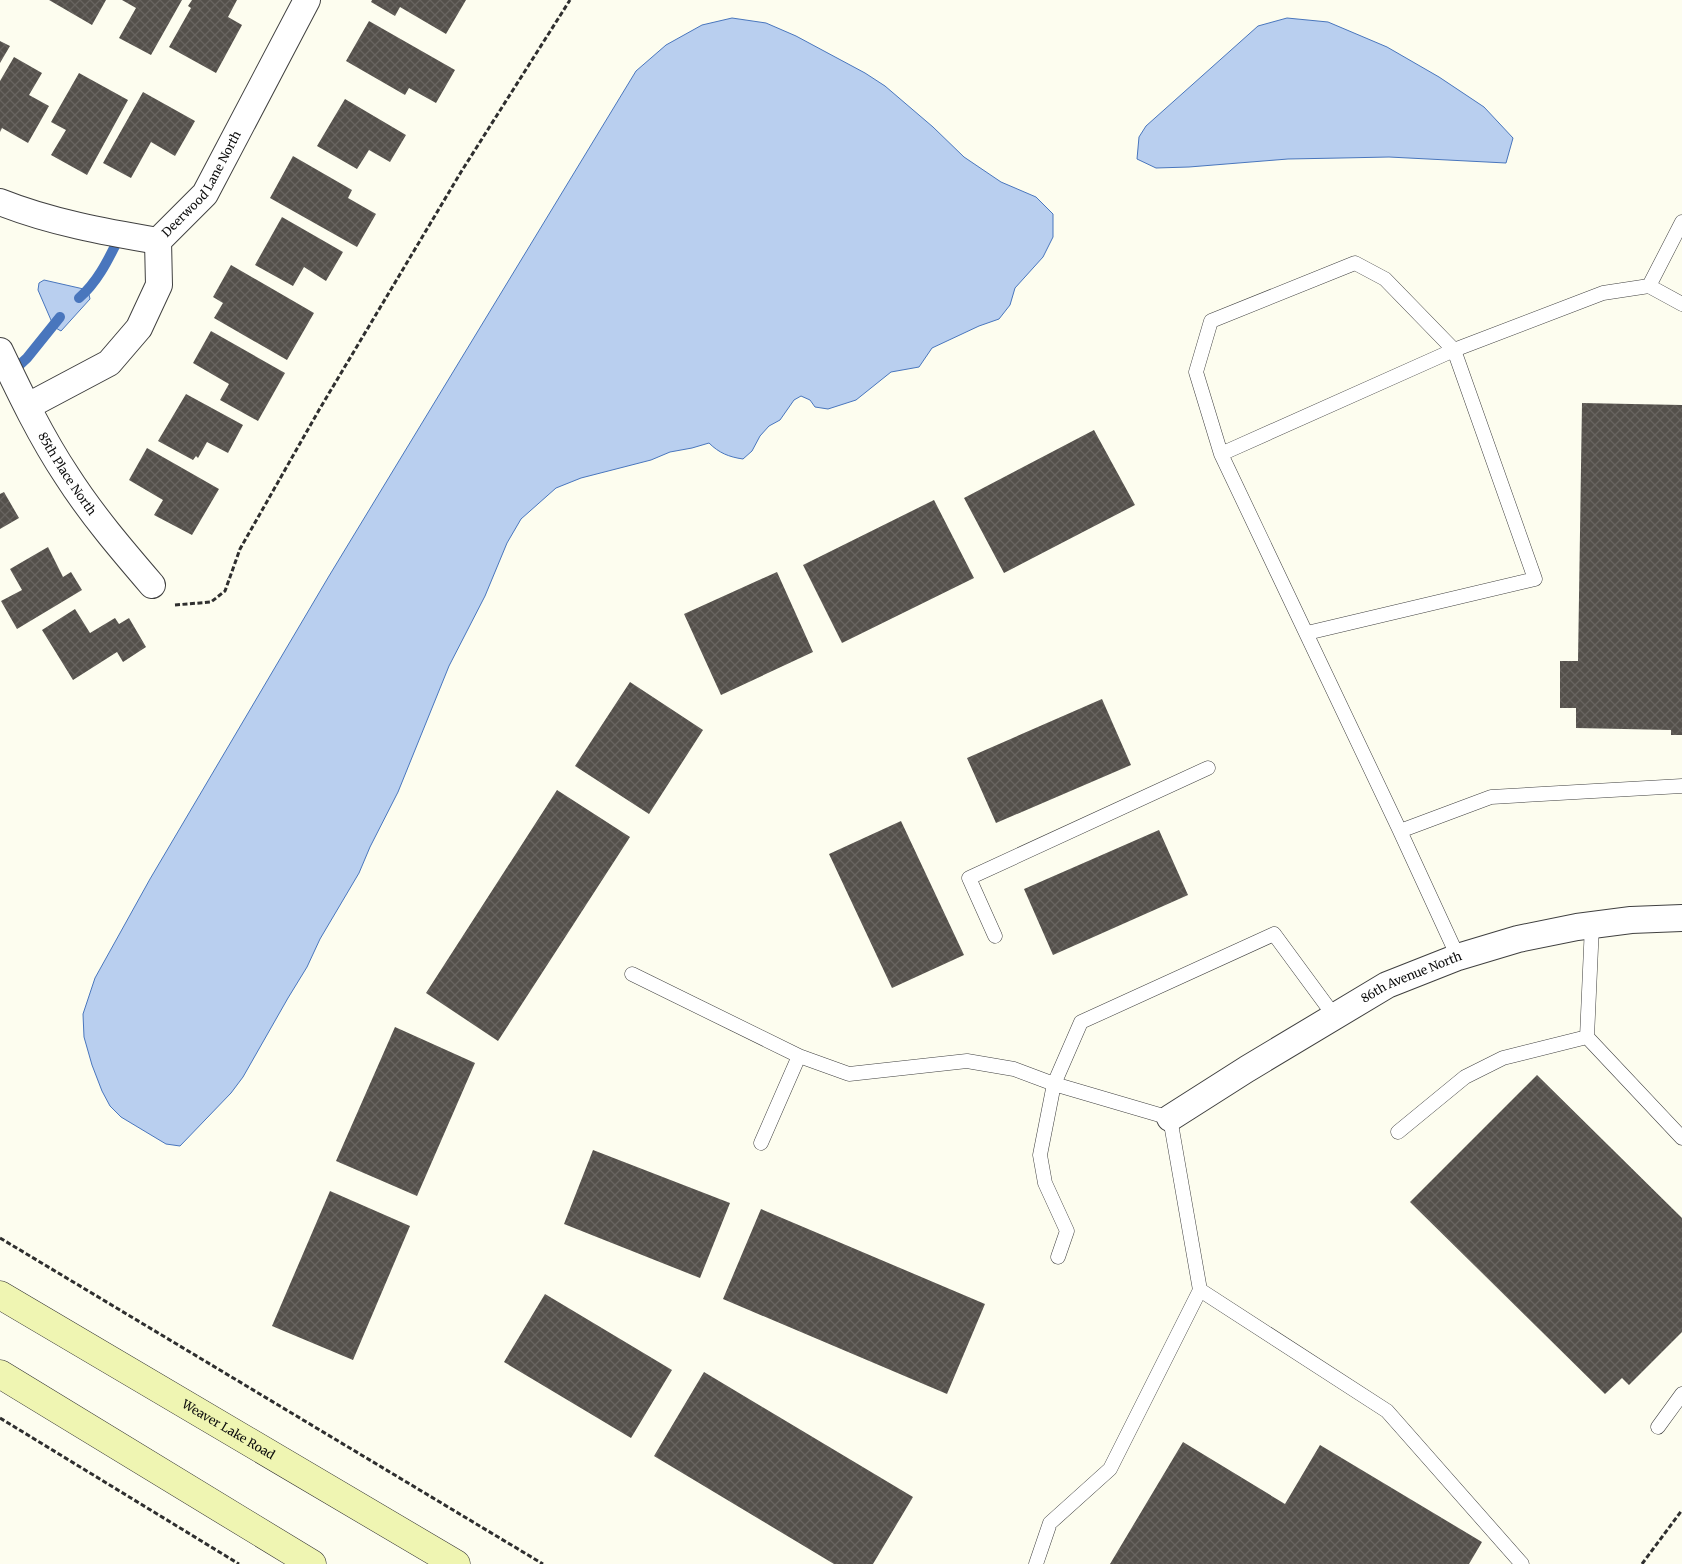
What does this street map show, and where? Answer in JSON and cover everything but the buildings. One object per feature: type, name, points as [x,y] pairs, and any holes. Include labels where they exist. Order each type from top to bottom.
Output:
[{"type":"main road","name":"Weaver Lake Road","points":[[0,1295],[456,1564]]},
{"type":"main road","points":[[0,1374],[312,1564]]},
{"type":"street","name":"Deerwood Lane North","points":[[28,406],[109,363],[139,328],[159,285],[158,241],[205,194],[307,0]]},
{"type":"street","points":[[0,202],[58,220],[158,241]]},
{"type":"street","name":"85th Place North","points":[[0,351],[67,476],[117,544],[152,585]]},
{"type":"street","name":"86th Avenue North","points":[[1170,1118],[1247,1069],[1387,986],[1458,957],[1518,939],[1592,926],[1631,920],[1682,918]]},
{"type":"lane","points":[[1649,286],[1682,222]]},
{"type":"lane","points":[[1307,633],[1535,579],[1454,350],[1385,279],[1355,262],[1211,321],[1196,372],[1220,454],[1307,633],[1458,957]]},
{"type":"lane","points":[[1220,454],[1454,350],[1604,293],[1649,286],[1682,304]]},
{"type":"lane","points":[[996,936],[969,878],[1208,768]]},
{"type":"lane","points":[[1400,831],[1491,797],[1682,786]]},
{"type":"lane","points":[[1592,926],[1587,1037],[1682,1138]]},
{"type":"lane","points":[[1058,1257],[1066,1231],[1046,1183],[1040,1155],[1054,1084],[1081,1022],[1274,934],[1335,1017]]},
{"type":"lane","points":[[632,974],[799,1056],[849,1074],[967,1061],[1014,1069],[1054,1084],[1170,1118],[1200,1290],[1110,1469],[1050,1523],[1036,1564]]},
{"type":"lane","points":[[1398,1132],[1465,1077],[1503,1058],[1587,1037]]},
{"type":"lane","points":[[761,1143],[799,1056]]},
{"type":"lane","points":[[1200,1290],[1387,1410],[1522,1564]]},
{"type":"lane","points":[[1658,1427],[1682,1394]]},
{"type":"path","points":[[152,585],[175,605],[212,602],[225,591],[240,549],[319,410],[461,172],[570,0]]},
{"type":"path","points":[[0,1238],[543,1564]]},
{"type":"path","points":[[0,1418],[239,1564]]},
{"type":"path","points":[[1642,1564],[1682,1510]]},
{"type":"water","points":[[732,18],[766,23],[796,36],[865,73],[885,86],[933,127],[964,157],[1001,182],[1036,197],[1053,214],[1053,237],[1043,257],[1015,288],[1010,305],[999,319],[979,326],[932,348],[919,367],[891,372],[856,400],[828,409],[815,407],[810,400],[801,396],[794,400],[780,420],[769,426],[760,436],[752,451],[743,459],[724,454],[709,443],[670,452],[651,460],[581,478],[556,488],[521,519],[507,543],[485,596],[449,666],[398,792],[359,873],[320,939],[307,967],[243,1077],[231,1093],[180,1146],[166,1144],[121,1117],[110,1106],[102,1091],[84,1037],[83,1014],[95,978],[150,879],[329,576],[636,71],[666,45],[702,25]]},
{"type":"water","points":[[1287,18],[1328,22],[1387,47],[1439,77],[1484,107],[1513,138],[1506,163],[1389,157],[1288,159],[1156,168],[1137,159],[1139,137],[1146,126],[1258,26]]},
{"type":"water","points":[[44,280],[88,290],[90,299],[61,331],[54,327],[38,290],[39,283]]},
{"type":"waterway","points":[[79,298],[92,285],[120,236]]},
{"type":"waterway","points":[[12,372],[27,358],[60,317]]}]
